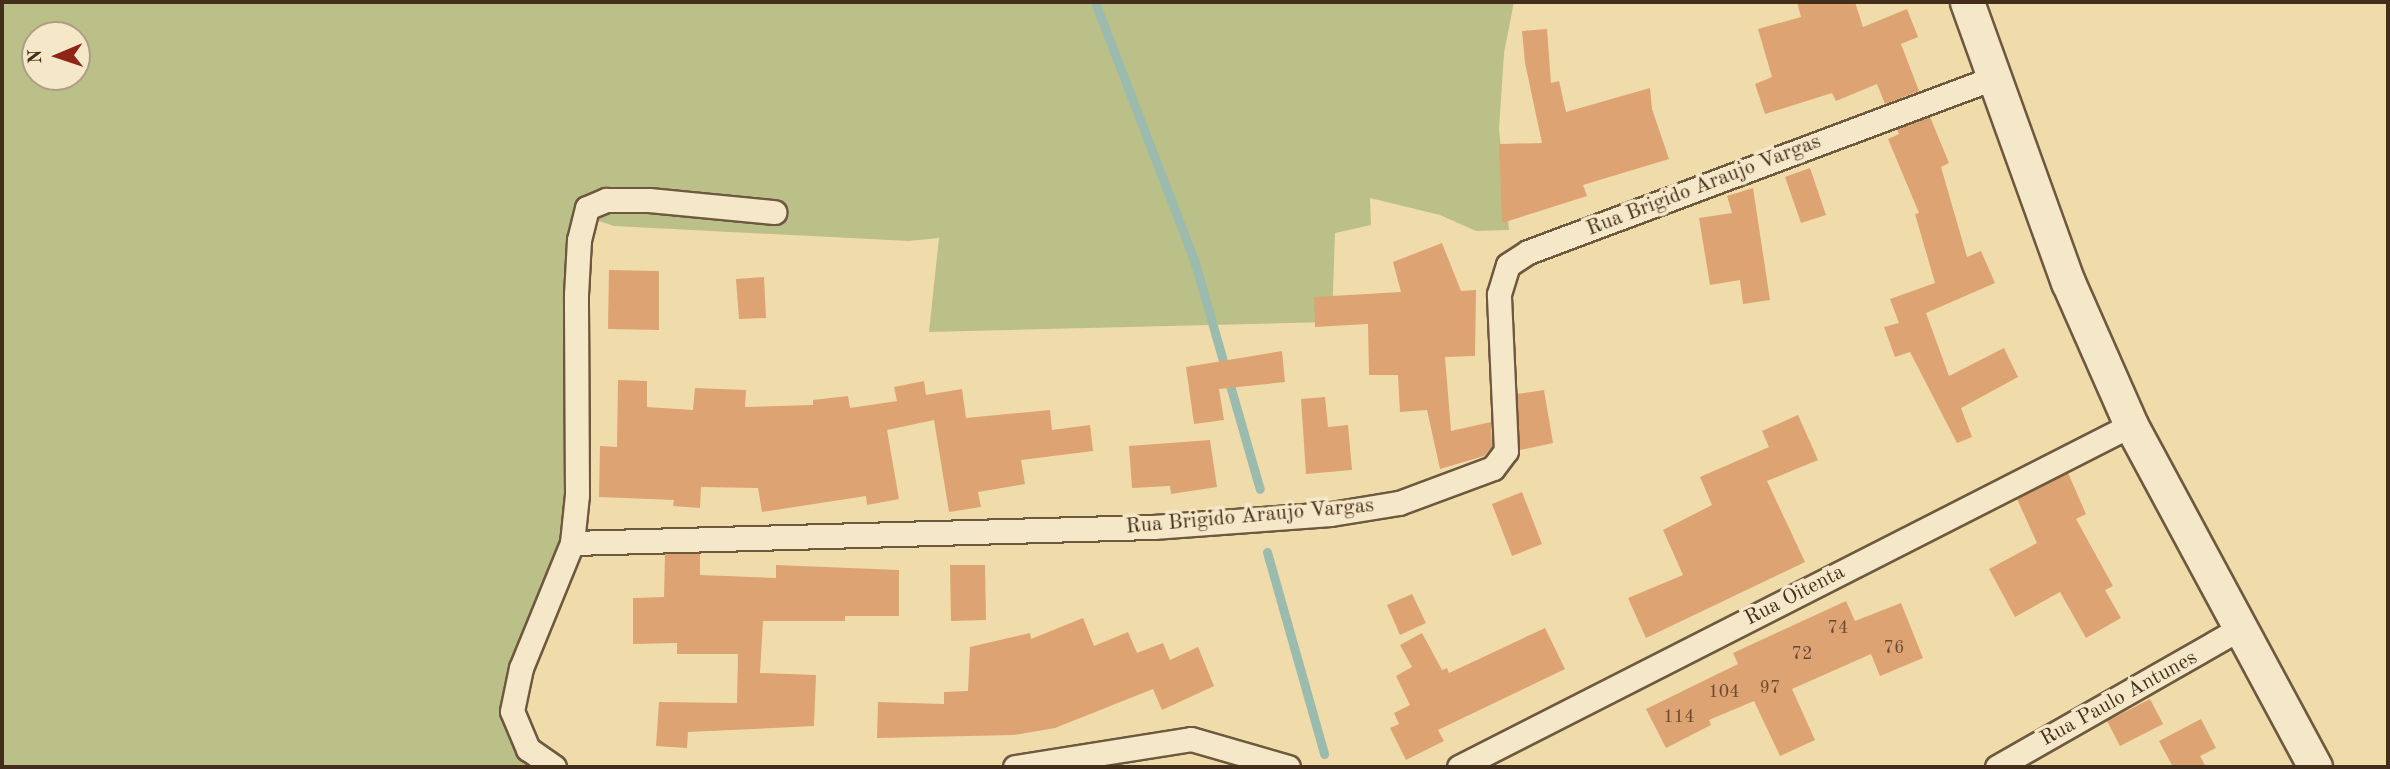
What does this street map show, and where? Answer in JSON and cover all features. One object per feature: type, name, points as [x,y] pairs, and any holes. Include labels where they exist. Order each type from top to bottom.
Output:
[{"type":"main road","points":[[1967,2],[2068,282],[2131,425],[2315,767]]},
{"type":"street","name":"Rua Brigido Araujo Vargas","points":[[572,543],[1153,527],[1331,514],[1399,503],[1493,468],[1506,451],[1499,294],[1508,265],[1528,252],[1994,78]]},
{"type":"street","points":[[554,767],[528,749],[512,711],[520,668],[572,543],[577,495],[576,295],[579,240],[587,208],[606,200],[649,200],[774,212]]},
{"type":"street","name":"Rua Oitenta","points":[[1459,767],[2131,425]]},
{"type":"street","name":"Rua Paulo Antunes","points":[[1997,767],[2239,629]]},
{"type":"street","points":[[1014,767],[1191,739],[1287,767]]},
{"type":"green space","points":[[2,2],[1514,2],[1504,53],[1499,129],[1509,230],[1476,231],[1440,215],[1370,198],[1371,225],[1335,233],[1332,322],[929,332],[939,238],[909,241],[614,226],[578,214],[568,541],[512,711],[554,767],[2,767]]},
{"type":"building","points":[[1797,2],[1855,2],[1863,27],[1907,9],[1918,37],[1901,44],[1919,91],[1885,104],[1877,84],[1836,101],[1832,93],[1765,114],[1755,84],[1772,77],[1758,29],[1801,17]]},
{"type":"building","points":[[1547,29],[1551,83],[1559,81],[1566,112],[1650,88],[1652,109],[1669,159],[1583,185],[1587,196],[1502,223],[1499,144],[1542,143],[1525,63],[1522,31]]},
{"type":"building","points":[[1930,117],[1949,163],[1941,167],[1967,257],[1981,251],[1995,283],[1926,313],[1949,376],[2004,348],[2018,377],[1961,408],[1972,437],[1957,443],[1910,352],[1895,357],[1884,327],[1899,323],[1890,299],[1935,283],[1915,214],[1919,213],[1888,139],[1899,134],[1897,129]]},
{"type":"building","points":[[1810,168],[1826,215],[1801,223],[1785,177]]},
{"type":"building","points":[[1753,188],[1770,300],[1743,304],[1740,280],[1710,285],[1699,218],[1732,213],[1727,196]]},
{"type":"building","points":[[1442,243],[1461,291],[1476,290],[1475,356],[1445,357],[1451,431],[1491,422],[1492,447],[1484,456],[1440,469],[1427,410],[1400,412],[1398,375],[1369,375],[1368,324],[1315,327],[1314,297],[1401,292],[1393,262]]},
{"type":"building","points":[[609,270],[659,271],[659,330],[608,329]]},
{"type":"building","points":[[764,277],[766,318],[739,319],[736,279]]},
{"type":"building","points":[[1282,351],[1285,382],[1219,389],[1224,420],[1194,424],[1186,367]]},
{"type":"building","points":[[618,380],[647,381],[647,407],[693,410],[695,388],[746,390],[745,407],[813,405],[813,400],[848,396],[850,408],[897,401],[894,387],[924,381],[926,395],[962,389],[966,418],[1050,410],[1052,430],[1090,425],[1093,451],[1021,460],[1025,484],[978,492],[981,507],[949,512],[934,420],[887,430],[899,499],[867,505],[866,496],[762,512],[758,488],[701,487],[700,508],[673,506],[674,500],[599,497],[600,446],[617,447]]},
{"type":"building","points":[[1544,390],[1553,443],[1520,450],[1517,394]]},
{"type":"building","points":[[1325,397],[1328,427],[1348,425],[1352,470],[1306,474],[1301,399]]},
{"type":"building","points":[[1798,415],[1818,460],[1767,481],[1805,562],[1646,638],[1628,598],[1683,575],[1663,530],[1712,505],[1700,477],[1769,447],[1762,431]]},
{"type":"building","points":[[1210,440],[1217,487],[1171,494],[1170,486],[1132,488],[1129,446]]},
{"type":"building","points":[[2068,473],[2086,514],[2076,519],[2113,586],[2105,590],[2121,618],[2086,638],[2060,592],[2015,617],[1989,569],[2037,543],[2017,499]]},
{"type":"building","points":[[1522,492],[1542,544],[1512,556],[1492,504]]},
{"type":"building","points":[[700,553],[700,575],[776,578],[776,565],[899,570],[899,616],[845,616],[845,621],[763,621],[760,673],[816,675],[814,726],[688,732],[687,748],[656,746],[659,702],[737,703],[738,654],[677,654],[677,643],[633,644],[633,598],[664,597],[665,554]]},
{"type":"building","points":[[950,565],[985,565],[986,620],[951,621]]},
{"type":"building","points":[[1412,594],[1426,623],[1400,635],[1387,605]]},
{"type":"building","points":[[1846,601],[1855,621],[1901,603],[1923,658],[1880,676],[1871,654],[1792,689],[1815,740],[1780,756],[1754,701],[1709,720],[1711,725],[1666,748],[1646,709],[1738,664],[1733,653]]},
{"type":"building","points":[[1083,618],[1094,646],[1128,632],[1137,653],[1163,643],[1170,660],[1198,647],[1214,686],[1162,710],[1153,689],[1055,728],[1014,735],[877,738],[878,702],[944,704],[944,692],[968,691],[970,647],[1030,633],[1031,639]]},
{"type":"building","points":[[1545,628],[1565,669],[1438,730],[1444,741],[1406,760],[1390,728],[1399,724],[1394,713],[1410,705],[1396,676],[1412,667],[1400,645],[1422,633],[1442,670],[1447,668],[1449,673]]},
{"type":"building","points":[[2150,699],[2163,724],[2120,746],[2107,721]]},
{"type":"building","points":[[2201,719],[2216,748],[2200,756],[2206,767],[2173,767],[2159,741]]},
{"type":"waterway","points":[[1095,2],[1195,263],[1260,489]]},
{"type":"waterway","points":[[1267,552],[1324,754]]}]
